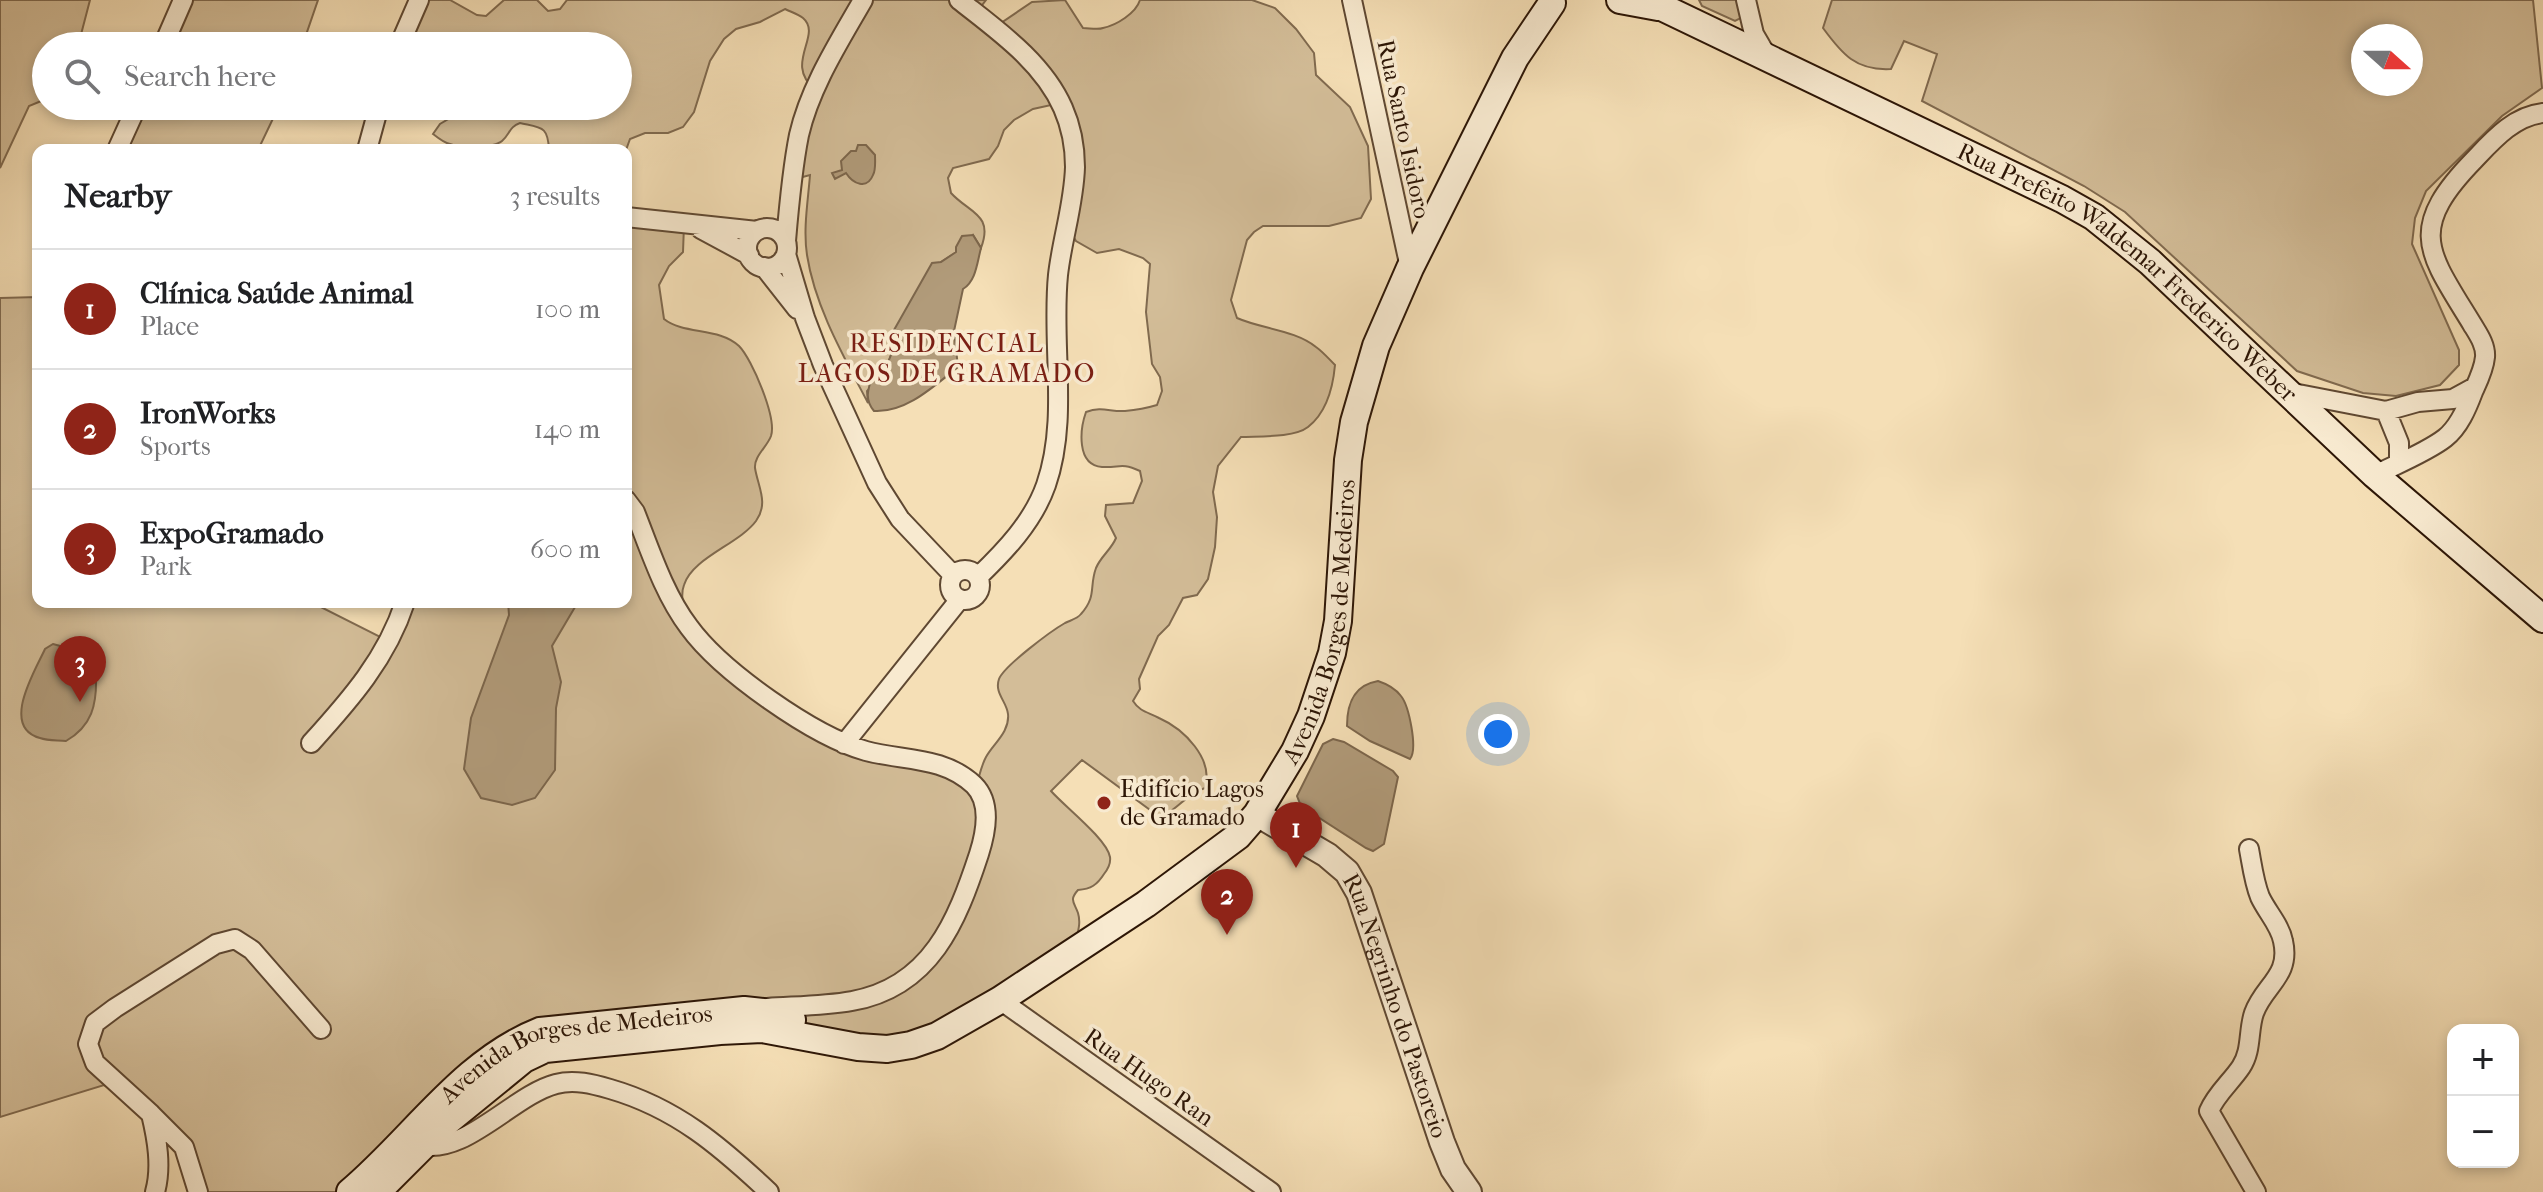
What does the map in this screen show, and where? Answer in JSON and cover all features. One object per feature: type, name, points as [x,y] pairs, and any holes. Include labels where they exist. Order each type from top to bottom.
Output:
[{"type":"main road","name":"Rua Prefeito Waldemar Frederico Weber","points":[[1620,0],[1652,3],[2094,217],[2150,262],[2375,475],[2543,619]]},
{"type":"main road","name":"Avenida Borges de Medeiros","points":[[377,1192],[429,1140],[524,1059],[545,1049],[744,1020],[773,1030],[838,1044],[887,1049],[937,1036],[1000,1000],[1146,904],[1238,836],[1257,814],[1295,751],[1311,716],[1332,653],[1338,621],[1348,460],[1354,422],[1376,346],[1410,268],[1515,58],[1547,1]]},
{"type":"main road","name":"Avenida Borges de Medeiros","points":[[782,1010],[838,1044]]},
{"type":"main road","points":[[744,1020],[782,1010]]},
{"type":"main road","name":"Avenida Borges de Medeiros","points":[[350,1192],[429,1140]]},
{"type":"street","points":[[169,32],[183,0]]},
{"type":"street","points":[[405,32],[419,0]]},
{"type":"street","points":[[764,267],[777,265],[786,248],[791,180],[800,132],[815,89],[863,0]]},
{"type":"street","points":[[959,0],[995,27],[1050,84],[1073,139],[1075,165],[1058,273],[1057,414],[1053,457],[1035,511],[978,577]]},
{"type":"street","name":"Rua Santo Isidoro","points":[[1352,0],[1410,268]]},
{"type":"street","points":[[1690,0],[1690,6],[1704,28]]},
{"type":"street","points":[[1746,0],[1754,34],[1769,61]]},
{"type":"street","points":[[2375,475],[2445,437],[2464,413],[2485,356],[2482,342],[2432,256],[2429,239],[2433,219],[2451,184],[2502,132],[2519,121],[2543,113]]},
{"type":"street","points":[[120,144],[131,120]]},
{"type":"street","points":[[369,144],[375,120]]},
{"type":"street","points":[[791,180],[764,229],[749,241],[749,255],[752,261],[764,267],[805,318]]},
{"type":"street","points":[[632,218],[777,230],[786,248],[805,318],[823,365],[877,483],[900,519],[953,575]]},
{"type":"street","points":[[691,224],[749,255]]},
{"type":"street","points":[[2284,391],[2386,411],[2418,402],[2453,399],[2475,387]]},
{"type":"street","points":[[2386,411],[2399,443],[2399,462]]},
{"type":"street","points":[[632,508],[674,604],[705,647],[776,704],[815,729],[844,744],[868,751],[954,769],[976,787],[985,805],[983,841],[964,900],[949,930],[926,964],[874,995],[782,1010]]},
{"type":"street","points":[[963,569],[978,577],[977,594],[966,600],[951,592],[950,580],[963,569]]},
{"type":"street","points":[[844,744],[960,599]]},
{"type":"street","points":[[311,743],[363,685],[398,623],[403,608]]},
{"type":"street","name":"Rua Negrinho do Pastoreio","points":[[1257,814],[1327,855],[1347,872],[1359,893],[1442,1142],[1453,1169],[1469,1192]]},
{"type":"street","points":[[2249,849],[2257,888],[2284,941],[2284,957],[2282,970],[2254,1012],[2243,1065],[2214,1100],[2209,1111],[2256,1192]]},
{"type":"street","points":[[198,1192],[184,1147],[95,1063],[88,1044],[95,1023],[216,944],[235,939],[252,950],[321,1029]]},
{"type":"street","name":"Rua Hugo Ran","points":[[1000,1000],[1271,1192]]},
{"type":"street","points":[[429,1140],[480,1128],[530,1095],[556,1083],[575,1082],[640,1098],[670,1113],[729,1154],[769,1192]]},
{"type":"street","points":[[151,1114],[157,1137],[155,1192]]},
{"type":"shaded area","points":[[0,0],[90,0],[82,32],[32,32],[32,105],[0,168]]},
{"type":"shaded area","points":[[183,0],[318,0],[307,32],[169,32]]},
{"type":"shaded area","points":[[419,0],[450,0],[477,15],[486,16],[504,0],[537,0],[548,11],[560,9],[567,0],[986,0],[976,13],[995,27],[1032,2],[1065,0],[1083,28],[1101,29],[1125,18],[1140,0],[1252,0],[1275,8],[1296,29],[1314,53],[1316,75],[1350,107],[1368,146],[1371,199],[1361,218],[1329,226],[1263,226],[1247,240],[1231,300],[1237,318],[1288,333],[1308,341],[1321,351],[1335,365],[1328,399],[1314,421],[1302,431],[1241,437],[1218,466],[1213,492],[1217,517],[1215,547],[1208,579],[1197,595],[1183,598],[1169,625],[1158,636],[1139,679],[1140,689],[1133,701],[1141,710],[1169,723],[1195,746],[1205,766],[1205,788],[1163,815],[1157,815],[1082,760],[1051,791],[1093,832],[1110,857],[1109,866],[1099,881],[1078,890],[1074,896],[1079,920],[1076,940],[937,1036],[838,1044],[540,1031],[350,1192],[198,1192],[189,1158],[151,1114],[104,1085],[0,1117],[0,298],[32,297],[32,608],[323,608],[388,641],[402,608],[632,608],[632,223],[684,225],[683,252],[669,266],[659,285],[664,319],[681,327],[722,336],[739,346],[762,389],[772,427],[771,436],[755,464],[762,495],[760,514],[739,537],[706,559],[689,575],[682,595],[689,627],[815,729],[945,765],[976,787],[984,761],[1004,732],[1008,720],[998,689],[999,679],[1029,649],[1058,627],[1078,617],[1086,608],[1096,568],[1116,538],[1105,516],[1106,505],[1133,503],[1142,481],[1140,471],[1133,468],[1102,467],[1088,460],[1082,445],[1086,412],[1101,409],[1125,411],[1157,405],[1162,391],[1160,377],[1152,364],[1146,312],[1150,264],[1119,249],[1097,253],[1076,241],[1067,226],[1073,193],[1063,109],[1051,105],[1033,109],[1004,130],[989,159],[953,168],[948,178],[951,193],[982,221],[984,237],[981,248],[973,235],[957,252],[941,262],[898,337],[885,371],[867,391],[868,403],[832,331],[811,274],[806,235],[810,175],[791,180],[815,89],[802,70],[809,33],[803,18],[785,9],[760,22],[736,29],[724,39],[710,61],[694,112],[683,127],[668,133],[645,133],[630,139],[628,144],[548,144],[542,129],[520,123],[494,144],[452,144],[433,134],[447,120],[632,120],[632,32],[405,32]]},
{"type":"shaded area","points":[[1699,0],[1741,0],[1743,17],[1735,21],[1702,6]]},
{"type":"shaded area","points":[[1832,0],[2533,0],[2542,88],[2502,116],[2426,191],[2415,218],[2412,244],[2459,350],[2459,365],[2440,385],[2396,396],[2363,393],[2297,371],[2125,212],[2084,186],[1922,101],[1937,54],[1904,41],[1891,69],[1879,69],[1859,64],[1837,46],[1823,28]]},
{"type":"shaded area","points":[[131,120],[272,120],[261,144],[120,144]]},
{"type":"shaded area","points":[[858,145],[866,145],[875,155],[875,171],[870,180],[860,184],[846,173],[835,179],[832,173],[842,170],[841,161],[851,151],[856,151]]},
{"type":"shaded area","points":[[973,235],[981,248],[973,276],[963,289],[954,331],[958,367],[908,403],[874,411],[868,398],[870,384],[873,374],[885,370],[898,337],[894,330],[932,263],[941,262],[956,252],[962,236]]},
{"type":"shaded area","points":[[508,608],[574,608],[552,646],[561,682],[556,708],[555,770],[535,798],[512,805],[481,798],[464,769],[471,718],[509,615]]},
{"type":"shaded area","points":[[53,644],[78,655],[96,675],[91,714],[82,729],[66,741],[40,738],[28,732],[22,723],[21,711],[28,684],[45,649]]},
{"type":"shaded area","points":[[1378,681],[1399,693],[1404,701],[1413,737],[1410,759],[1370,741],[1347,726],[1348,710],[1354,696],[1363,686]]},
{"type":"shaded area","points":[[1333,739],[1344,742],[1398,777],[1384,844],[1373,851],[1301,806],[1297,796],[1323,744]]},
{"type":"place","name":"ExpoGramado","points":[[80,702]]},
{"type":"place","name":"Edifício Lagos de Gramado","points":[[1104,803]]},
{"type":"place","name":"Clínica Saúde Animal","points":[[1296,868]]},
{"type":"place","name":"IronWorks","points":[[1227,935]]},
{"type":"district","name":"RESIDENCIAL LAGOS DE GRAMADO","points":[[947,358]]}]
